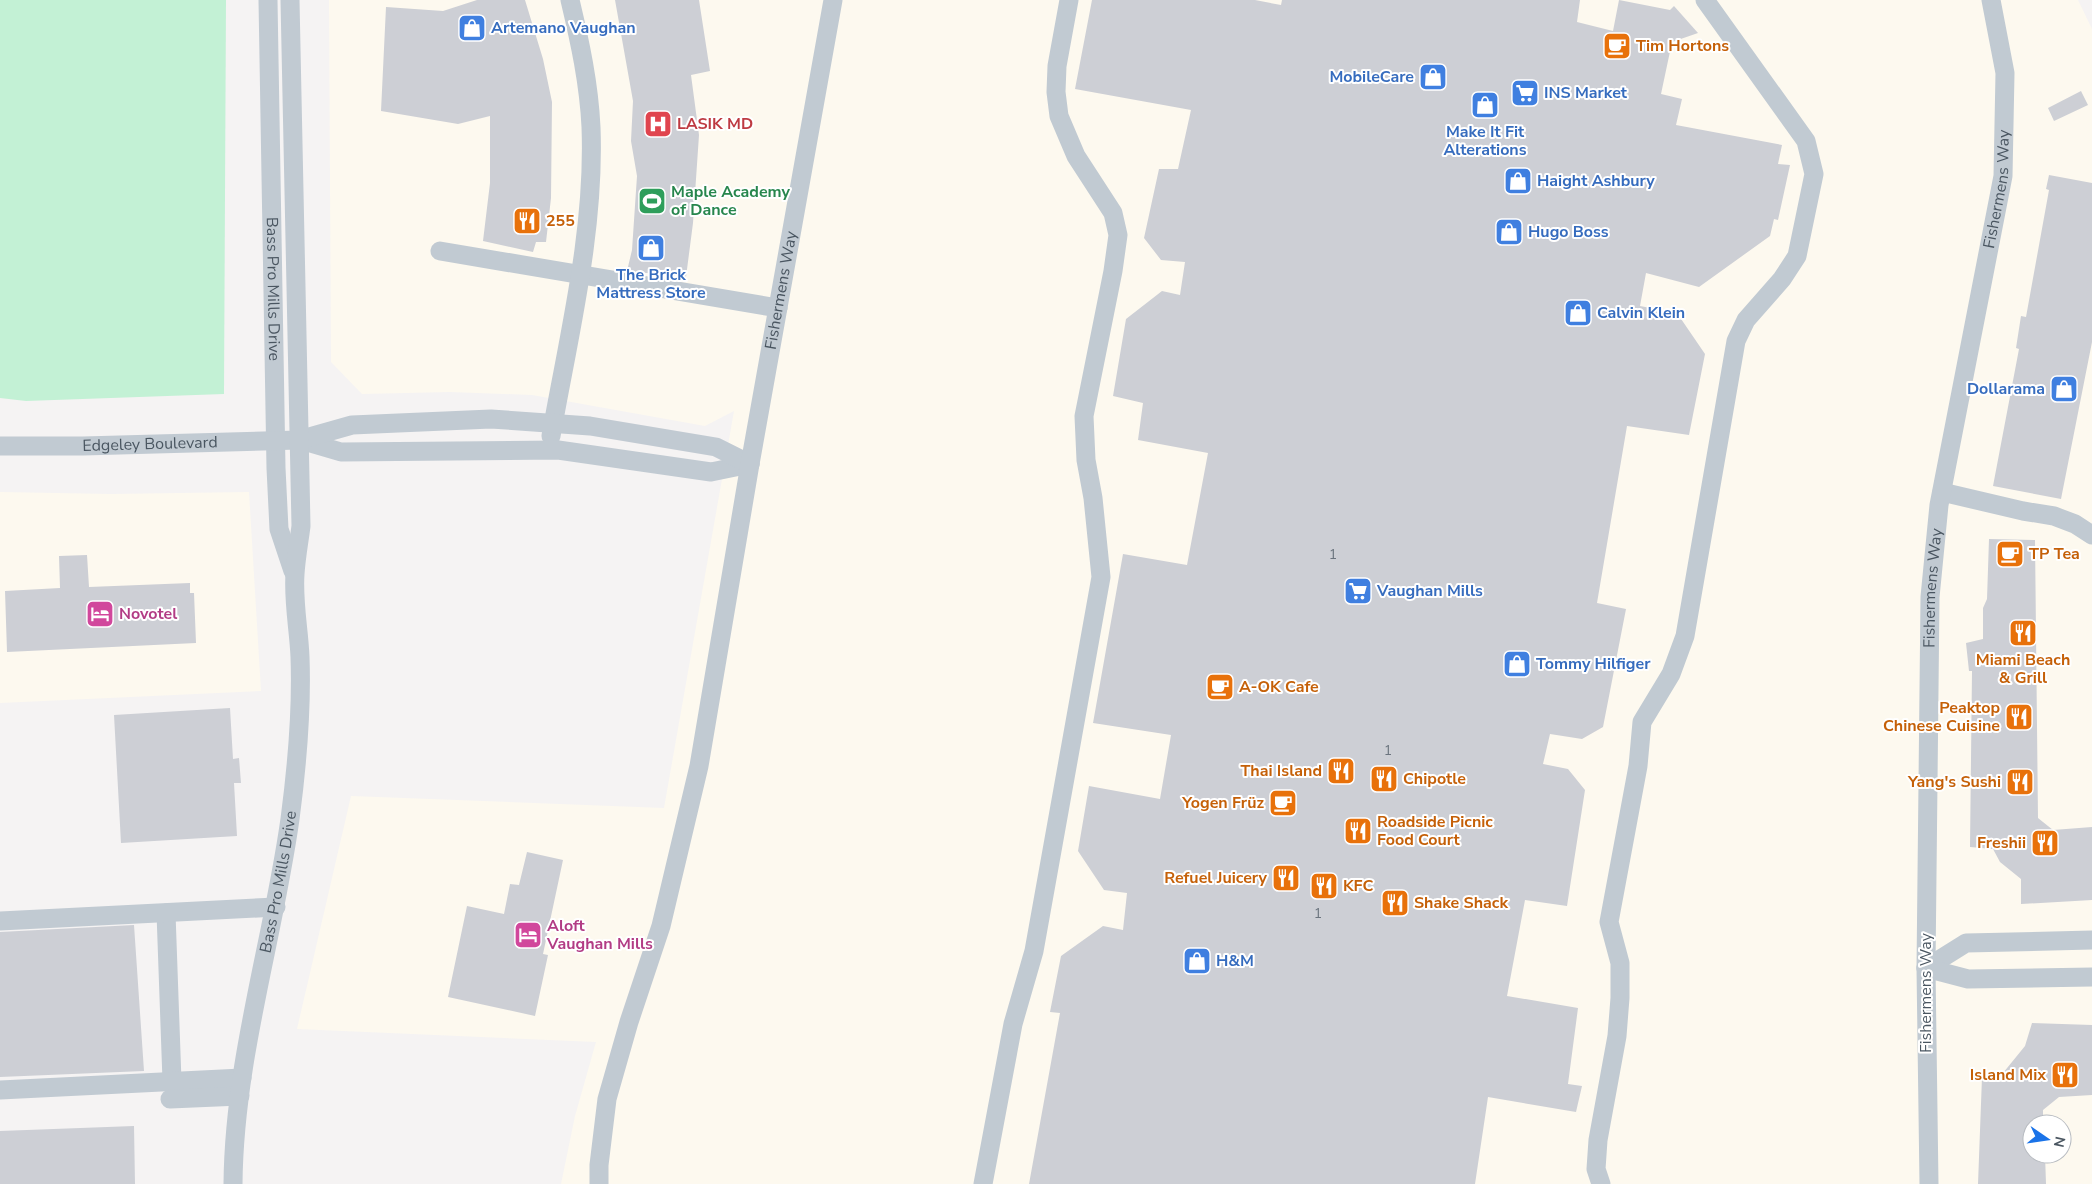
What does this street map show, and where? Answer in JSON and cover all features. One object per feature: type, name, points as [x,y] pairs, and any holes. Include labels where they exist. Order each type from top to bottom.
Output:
[{"type":"street","name":"Bass Pro Mills Drive","points":[[268,0],[275,441],[279,529],[295,576]]},
{"type":"street","name":"Bass Pro Mills Drive","points":[[234,1184],[234,1144],[241,1087],[253,1006],[276,907],[290,819],[299,739],[300,658],[295,576],[302,526],[290,0]]},
{"type":"street","points":[[548,450],[581,276],[590,189],[591,128],[585,66],[570,0]]},
{"type":"street","name":"Fishermens Way","points":[[599,1184],[599,1165],[607,1099],[629,1022],[661,926],[699,766],[750,464],[833,0]]},
{"type":"street","points":[[984,1184],[1013,1024],[1034,951],[1101,577],[1094,506],[1086,460],[1084,416],[1113,271],[1118,236],[1113,213],[1076,156],[1059,116],[1056,92],[1057,66],[1069,0]]},
{"type":"street","points":[[1601,1184],[1596,1169],[1598,1140],[1617,1036],[1620,998],[1620,963],[1609,922],[1638,766],[1642,722],[1671,674],[1685,636],[1736,341],[1746,320],[1778,285],[1798,256],[1814,174],[1806,141],[1705,0]]},
{"type":"street","name":"Fishermens Way","points":[[1929,1184],[1926,968],[1930,597],[1942,492],[2002,176],[2005,73],[1991,0]]},
{"type":"street","points":[[440,251],[778,308]]},
{"type":"street","points":[[299,440],[352,425],[491,419],[590,426],[716,447],[750,464]]},
{"type":"street","name":"Edgeley Boulevard","points":[[0,446],[83,446],[299,440]]},
{"type":"street","points":[[299,440],[342,452],[548,450],[711,472],[750,464]]},
{"type":"street","points":[[1942,492],[2023,511],[2054,516],[2075,524],[2092,535]]},
{"type":"street","points":[[0,921],[276,907]]},
{"type":"street","points":[[166,913],[171,1090]]},
{"type":"street","points":[[1926,968],[1966,943],[2092,940]]},
{"type":"street","points":[[1926,968],[1968,979],[2092,978]]},
{"type":"street","points":[[0,1090],[171,1090],[241,1087]]},
{"type":"shaded area","points":[[329,0],[2078,0],[2092,29],[2092,1184],[561,1184],[575,1116],[596,1042],[297,1029],[351,796],[664,808],[734,411],[705,426],[532,395],[450,392],[362,394],[331,362]]},
{"type":"shaded area","points":[[0,492],[111,494],[249,492],[261,691],[0,703]]},
{"type":"green space","points":[[0,0],[226,0],[224,394],[26,401],[0,398]]},
{"type":"building","points":[[477,0],[525,0],[543,59],[552,102],[551,198],[546,242],[536,242],[533,252],[483,241],[490,183],[490,116],[458,124],[381,111],[386,7],[443,11]]},
{"type":"building","points":[[615,0],[699,0],[710,71],[691,75],[699,135],[693,223],[686,277],[627,271],[632,250],[637,176],[631,141],[633,101]]},
{"type":"building","name":"Vaughan Mills","points":[[1092,0],[1255,0],[1281,5],[1282,0],[1580,0],[1577,22],[1613,31],[1619,0],[1670,10],[1674,6],[1698,33],[1672,42],[1661,94],[1682,99],[1676,125],[1782,145],[1778,164],[1790,165],[1778,220],[1774,219],[1770,236],[1699,287],[1646,273],[1640,306],[1677,313],[1705,354],[1689,435],[1627,426],[1597,603],[1626,609],[1603,727],[1582,739],[1550,734],[1543,764],[1568,769],[1585,790],[1567,906],[1525,900],[1507,996],[1578,1008],[1568,1084],[1582,1086],[1576,1112],[1488,1097],[1475,1184],[1029,1184],[1060,1013],[1050,1012],[1061,956],[1103,926],[1123,930],[1127,893],[1104,890],[1078,851],[1089,786],[1160,799],[1171,735],[1093,723],[1123,554],[1187,565],[1208,453],[1138,440],[1143,403],[1113,396],[1126,319],[1162,291],[1180,295],[1185,262],[1161,260],[1144,238],[1159,169],[1178,169],[1191,110],[1075,89]]},
{"type":"building","points":[[2081,91],[2088,105],[2054,121],[2048,108]]},
{"type":"building","points":[[2049,175],[2092,183],[2092,342],[2061,499],[1993,486],[2019,349],[2016,348],[2021,316],[2026,317],[2049,190],[2046,189]]},
{"type":"building","points":[[1989,539],[2035,540],[2038,818],[2053,830],[2092,827],[2092,900],[2021,904],[2021,879],[2000,862],[1993,849],[1970,847],[1972,671],[1969,671],[1966,643],[1983,639],[1983,608],[1987,599]]},
{"type":"building","name":"Novotel","points":[[87,555],[89,587],[190,583],[190,593],[194,593],[196,643],[7,652],[5,591],[60,588],[59,556]]},
{"type":"building","points":[[230,708],[233,759],[239,758],[241,783],[234,783],[237,836],[121,843],[114,715]]},
{"type":"building","name":"Aloft Vaughan Mills","points":[[527,852],[563,860],[543,954],[548,955],[535,1016],[448,997],[467,906],[504,914],[510,884],[519,885]]},
{"type":"building","points":[[134,925],[144,1071],[0,1077],[0,932]]},
{"type":"building","points":[[2032,1023],[2092,1025],[2092,1095],[2059,1097],[2043,1110],[2043,1114],[2022,1114],[2022,1164],[2045,1164],[2046,1184],[1978,1184],[1982,1077],[2003,1073],[2025,1046]]},
{"type":"building","points":[[134,1126],[135,1184],[0,1184],[0,1131]]},
{"type":"place","name":"Artemano Vaughan","points":[[472,28]]},
{"type":"place","name":"Tim Hortons","points":[[1617,46]]},
{"type":"place","name":"MobileCare","points":[[1433,77]]},
{"type":"place","name":"INS Market","points":[[1525,93]]},
{"type":"place","name":"Make It Fit Alterations","points":[[1485,105]]},
{"type":"place","name":"LASIK MD","points":[[658,124]]},
{"type":"place","name":"Haight Ashbury","points":[[1518,181]]},
{"type":"place","name":"Maple Academy of Dance","points":[[652,201]]},
{"type":"place","name":"255","points":[[527,221]]},
{"type":"place","name":"Hugo Boss","points":[[1509,232]]},
{"type":"place","name":"The Brick Mattress Store","points":[[651,248]]},
{"type":"place","name":"Calvin Klein","points":[[1578,313]]},
{"type":"place","name":"Dollarama","points":[[2064,389]]},
{"type":"place","name":"TP Tea","points":[[2010,554]]},
{"type":"place","name":"Vaughan Mills","points":[[1358,591]]},
{"type":"place","name":"Novotel","points":[[100,614]]},
{"type":"place","name":"Miami Beach & Grill","points":[[2023,633]]},
{"type":"place","name":"Tommy Hilfiger","points":[[1517,664]]},
{"type":"place","name":"A-OK Cafe","points":[[1220,687]]},
{"type":"place","name":"Peaktop Chinese Cuisine","points":[[2019,717]]},
{"type":"place","name":"Thai Island","points":[[1341,771]]},
{"type":"place","name":"Chipotle","points":[[1384,779]]},
{"type":"place","name":"Yang's Sushi","points":[[2020,782]]},
{"type":"place","name":"Yogen Früz","points":[[1283,803]]},
{"type":"place","name":"Roadside Picnic Food Court","points":[[1358,831]]},
{"type":"place","name":"Freshii","points":[[2045,843]]},
{"type":"place","name":"Refuel Juicery","points":[[1286,878]]},
{"type":"place","name":"KFC","points":[[1324,886]]},
{"type":"place","name":"Shake Shack","points":[[1395,903]]},
{"type":"place","name":"Aloft Vaughan Mills","points":[[528,935]]},
{"type":"place","name":"H&M","points":[[1197,961]]},
{"type":"place","name":"Island Mix","points":[[2065,1075]]}]
